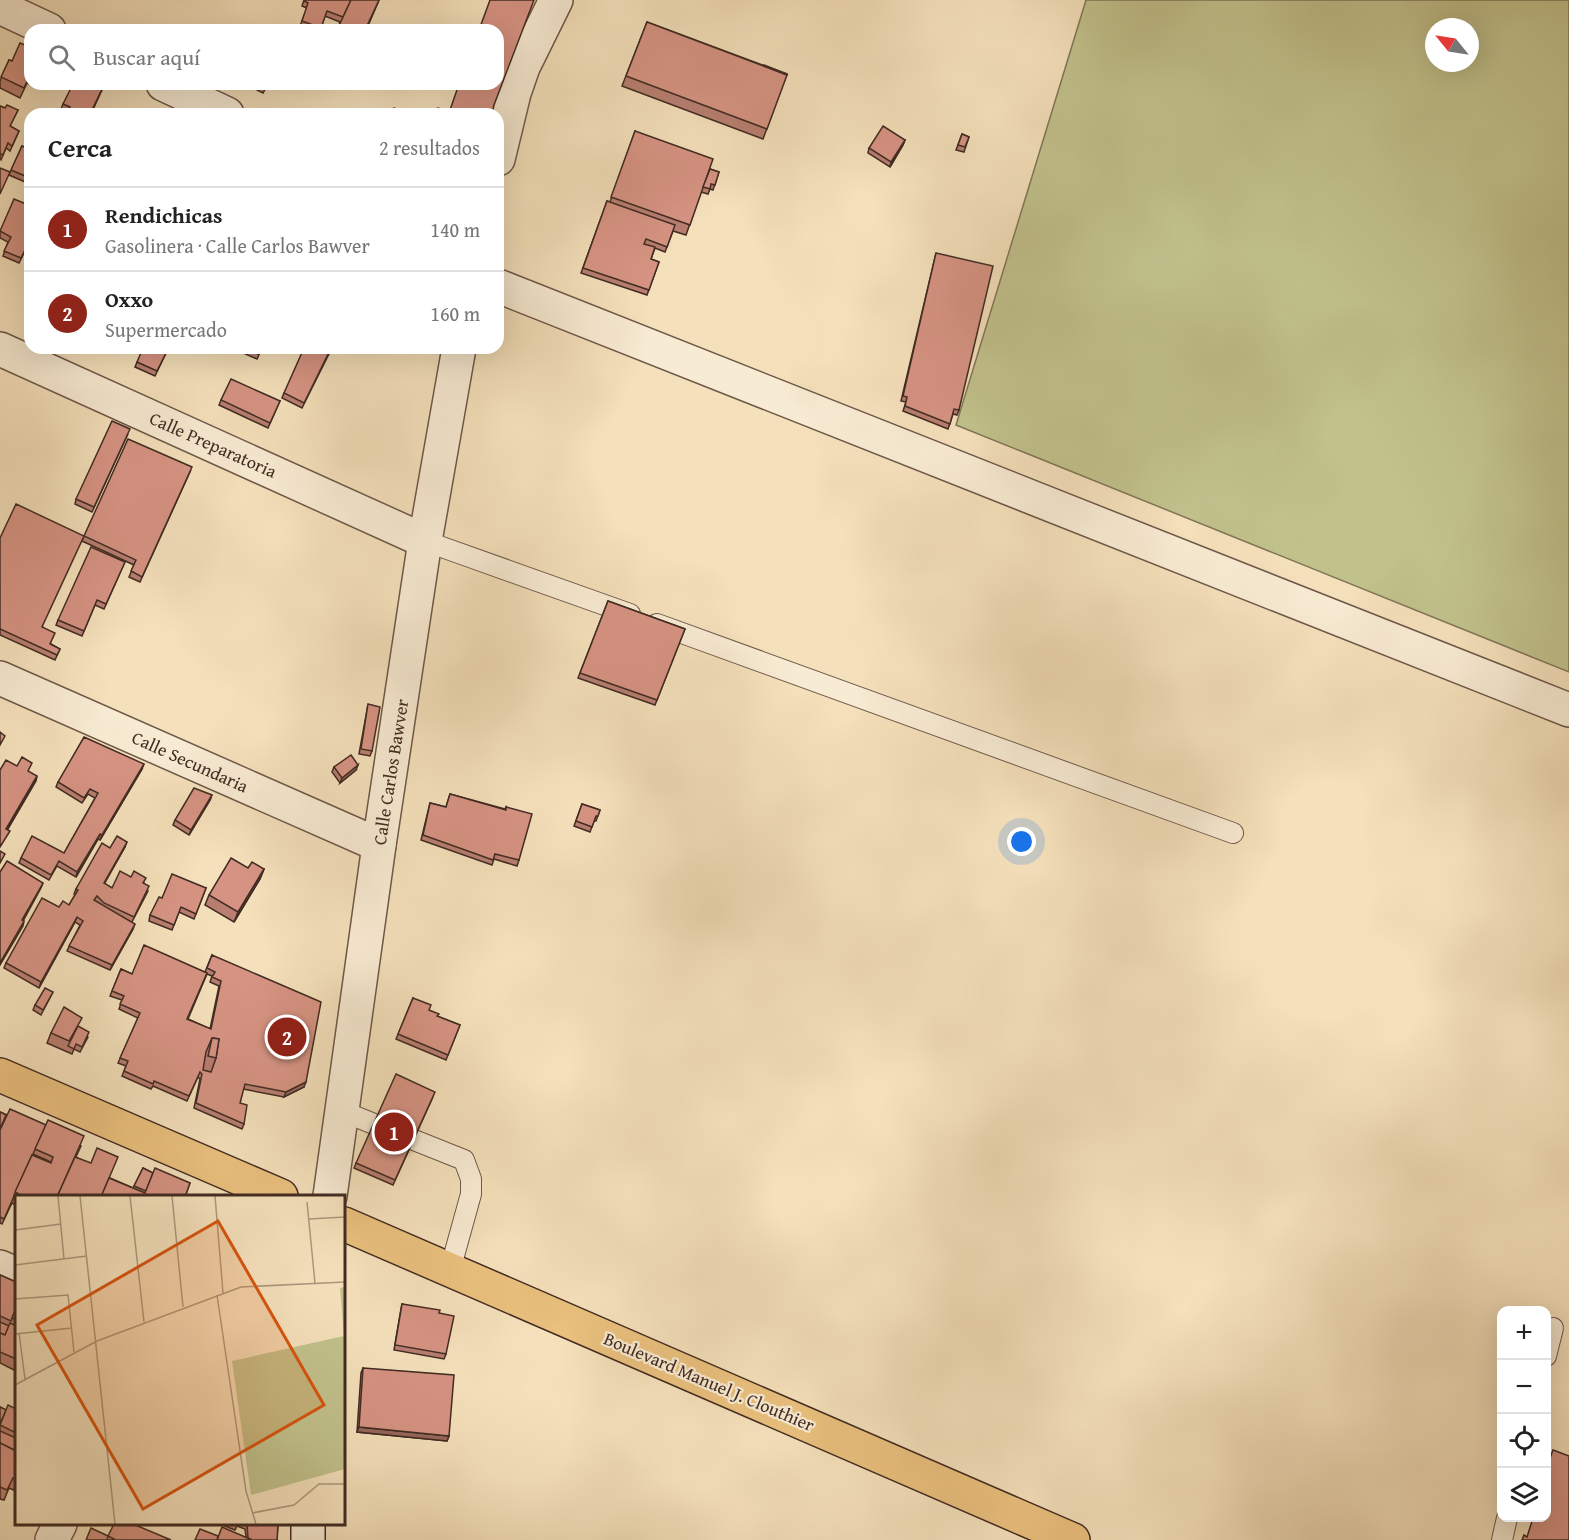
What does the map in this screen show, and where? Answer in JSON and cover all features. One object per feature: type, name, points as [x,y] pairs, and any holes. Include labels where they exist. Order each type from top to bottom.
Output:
[{"type":"main road","points":[[0,1075],[276,1195]]},
{"type":"main road","name":"Boulevard Manuel J. Clouthier","points":[[345,1224],[1073,1540]]},
{"type":"street","points":[[504,134],[523,67],[556,0]]},
{"type":"street","points":[[0,7],[36,24]]},
{"type":"street","points":[[176,90],[213,108]]},
{"type":"street","points":[[504,288],[1569,710]]},
{"type":"street","name":"Calle Preparatoria","points":[[0,349],[425,540]]},
{"type":"street","name":"Calle Carlos Bawver","points":[[330,1195],[425,540],[458,354]]},
{"type":"street","name":"Calle Secundaria","points":[[0,678],[380,845]]},
{"type":"street","points":[[0,1267],[15,1274]]},
{"type":"street","points":[[52,1540],[60,1525]]},
{"type":"lane","points":[[425,540],[1233,833]]},
{"type":"lane","points":[[342,1111],[374,1124]]},
{"type":"lane","points":[[414,1140],[464,1160],[471,1179],[471,1194],[450,1270]]},
{"type":"lane","points":[[1551,1336],[1553,1328]]},
{"type":"lane","points":[[1502,1540],[1506,1522]]},
{"type":"green space","points":[[1086,0],[1569,0],[1569,672],[956,425]]},
{"type":"building","points":[[351,0],[343,17],[327,11],[322,24],[302,21],[308,3],[304,1]]},
{"type":"building","points":[[351,0],[379,0],[368,24],[340,24]]},
{"type":"building","points":[[490,0],[534,0],[504,79],[504,24],[481,24]]},
{"type":"building","points":[[647,22],[787,75],[767,129],[626,76]]},
{"type":"building","points":[[20,43],[24,45],[24,88],[1,77],[9,60],[12,61]]},
{"type":"building","points":[[764,66],[787,74],[787,75]]},
{"type":"building","points":[[70,90],[102,90],[93,108],[70,108],[63,104]]},
{"type":"building","points":[[457,90],[500,90],[493,108],[451,108]]},
{"type":"building","points":[[7,105],[18,110],[10,126],[19,131],[12,146],[8,143],[3,155],[0,153],[0,106],[5,108]]},
{"type":"building","points":[[883,126],[905,140],[891,162],[869,148]]},
{"type":"building","points":[[635,131],[713,159],[690,225],[611,197]]},
{"type":"building","points":[[962,134],[969,137],[965,147],[958,145]]},
{"type":"building","points":[[22,146],[24,147],[24,175],[11,170]]},
{"type":"building","points":[[0,168],[10,172],[0,194]]},
{"type":"building","points":[[710,169],[719,172],[715,185],[711,184],[710,189],[703,187]]},
{"type":"building","points":[[14,199],[24,203],[24,252],[21,258],[4,251],[11,237],[0,231]]},
{"type":"building","points":[[607,201],[675,225],[667,247],[646,239],[644,244],[655,247],[651,259],[659,262],[649,290],[583,268]]},
{"type":"building","points":[[936,253],[993,266],[959,410],[954,409],[950,424],[905,406],[907,397],[903,396]]},
{"type":"building","points":[[140,354],[166,354],[157,371],[137,362]]},
{"type":"building","points":[[301,354],[328,354],[304,403],[284,393]]},
{"type":"building","points":[[231,379],[280,401],[270,423],[221,400]]},
{"type":"building","points":[[112,421],[130,429],[94,507],[76,499]]},
{"type":"building","points":[[128,439],[192,467],[142,577],[131,571],[136,560],[84,536]]},
{"type":"building","points":[[16,504],[84,536],[42,627],[55,633],[50,644],[60,649],[57,655],[0,629],[0,538]]},
{"type":"building","points":[[91,547],[125,562],[106,604],[97,600],[84,631],[58,620]]},
{"type":"building","points":[[608,601],[685,629],[657,700],[580,673]]},
{"type":"building","points":[[368,704],[380,707],[372,751],[361,749]]},
{"type":"building","points":[[0,732],[5,736],[0,745]]},
{"type":"building","points":[[84,737],[144,764],[77,872],[59,861],[51,875],[21,858],[32,836],[64,853],[98,793],[90,789],[84,798],[58,782]]},
{"type":"building","points":[[351,755],[358,765],[342,778],[334,767]]},
{"type":"building","points":[[22,757],[32,763],[28,771],[37,776],[6,829],[10,831],[0,847],[0,770],[6,760],[17,766]]},
{"type":"building","points":[[194,788],[212,795],[191,830],[175,820]]},
{"type":"building","points":[[450,794],[506,810],[506,807],[532,814],[519,860],[495,854],[493,860],[423,835],[430,803],[446,807]]},
{"type":"building","points":[[582,804],[600,810],[592,827],[576,821]]},
{"type":"building","points":[[117,836],[127,842],[104,883],[112,888],[120,871],[131,877],[134,871],[146,878],[143,883],[149,886],[134,917],[104,903],[97,896],[94,900],[135,924],[112,965],[69,946],[83,921],[77,917],[41,982],[6,963],[42,898],[59,907],[63,901],[69,905],[102,843],[110,848]]},
{"type":"building","points":[[0,851],[5,854],[0,863]]},
{"type":"building","points":[[231,858],[248,868],[252,862],[264,869],[238,912],[209,895]]},
{"type":"building","points":[[7,861],[43,883],[0,963],[0,872]]},
{"type":"building","points":[[172,874],[206,888],[196,914],[181,907],[174,925],[150,915],[159,897],[162,898]]},
{"type":"building","points":[[144,945],[207,973],[187,1019],[211,1029],[221,981],[212,977],[215,972],[207,968],[212,955],[321,1002],[306,1082],[286,1092],[245,1084],[240,1103],[247,1105],[244,1124],[196,1103],[202,1074],[200,1072],[189,1096],[124,1071],[128,1061],[120,1058],[140,1013],[120,1004],[124,996],[112,991],[121,969],[132,974]],"holes":[[[212,1038],[219,1039],[211,1072],[203,1070],[206,1052]]]},
{"type":"building","points":[[45,988],[53,992],[43,1010],[35,1005]]},
{"type":"building","points":[[413,998],[431,1005],[429,1010],[439,1014],[437,1016],[460,1025],[448,1055],[398,1034]]},
{"type":"building","points":[[64,1007],[82,1018],[69,1041],[51,1033]]},
{"type":"building","points":[[78,1026],[89,1032],[82,1047],[76,1044],[74,1049],[68,1046]]},
{"type":"building","points":[[212,1038],[219,1039],[216,1058],[208,1056]]},
{"type":"building","points":[[396,1074],[435,1092],[395,1180],[356,1163]]},
{"type":"building","points":[[10,1109],[46,1125],[33,1154],[51,1163],[32,1155],[4,1219],[0,1217],[0,1130]]},
{"type":"building","points":[[0,1112],[6,1115],[0,1129]]},
{"type":"building","points":[[48,1120],[84,1136],[58,1195],[20,1195],[15,1192],[32,1155],[51,1163],[53,1157],[35,1149]]},
{"type":"building","points":[[97,1148],[118,1157],[102,1195],[58,1195],[75,1157],[91,1163]]},
{"type":"building","points":[[143,1168],[153,1173],[146,1191],[134,1186]]},
{"type":"building","points":[[155,1168],[190,1183],[186,1195],[102,1195],[109,1178],[145,1193]]},
{"type":"building","points":[[0,1275],[15,1282],[15,1311],[11,1321],[0,1316]]},
{"type":"building","points":[[402,1304],[440,1310],[439,1313],[454,1316],[446,1354],[395,1345]]},
{"type":"building","points":[[0,1322],[9,1326],[5,1335],[0,1333]]},
{"type":"building","points":[[10,1323],[15,1326],[15,1359],[0,1352],[0,1333],[5,1335]]},
{"type":"building","points":[[363,1368],[454,1375],[449,1436],[359,1427]]},
{"type":"building","points":[[8,1405],[15,1408],[15,1432],[0,1425]]},
{"type":"building","points":[[0,1407],[6,1410],[0,1424]]},
{"type":"building","points":[[0,1431],[15,1438],[15,1450],[0,1443]]},
{"type":"building","points":[[0,1443],[15,1450],[15,1479],[13,1478],[7,1490],[0,1487]]},
{"type":"building","points":[[1553,1450],[1569,1456],[1569,1540],[1522,1540],[1524,1535],[1527,1537],[1532,1522],[1551,1522],[1551,1455]]},
{"type":"building","points":[[114,1525],[135,1525],[171,1540],[113,1540],[108,1536]]},
{"type":"building","points":[[247,1525],[278,1525],[277,1540],[248,1538]]},
{"type":"building","points":[[222,1527],[252,1540],[217,1540]]},
{"type":"building","points":[[91,1528],[108,1536],[107,1540],[86,1540]]},
{"type":"building","points":[[200,1529],[218,1536],[217,1540],[195,1540]]},
{"type":"place","name":"Oxxo","points":[[287,1037]]},
{"type":"place","name":"Rendichicas","points":[[394,1132]]}]
